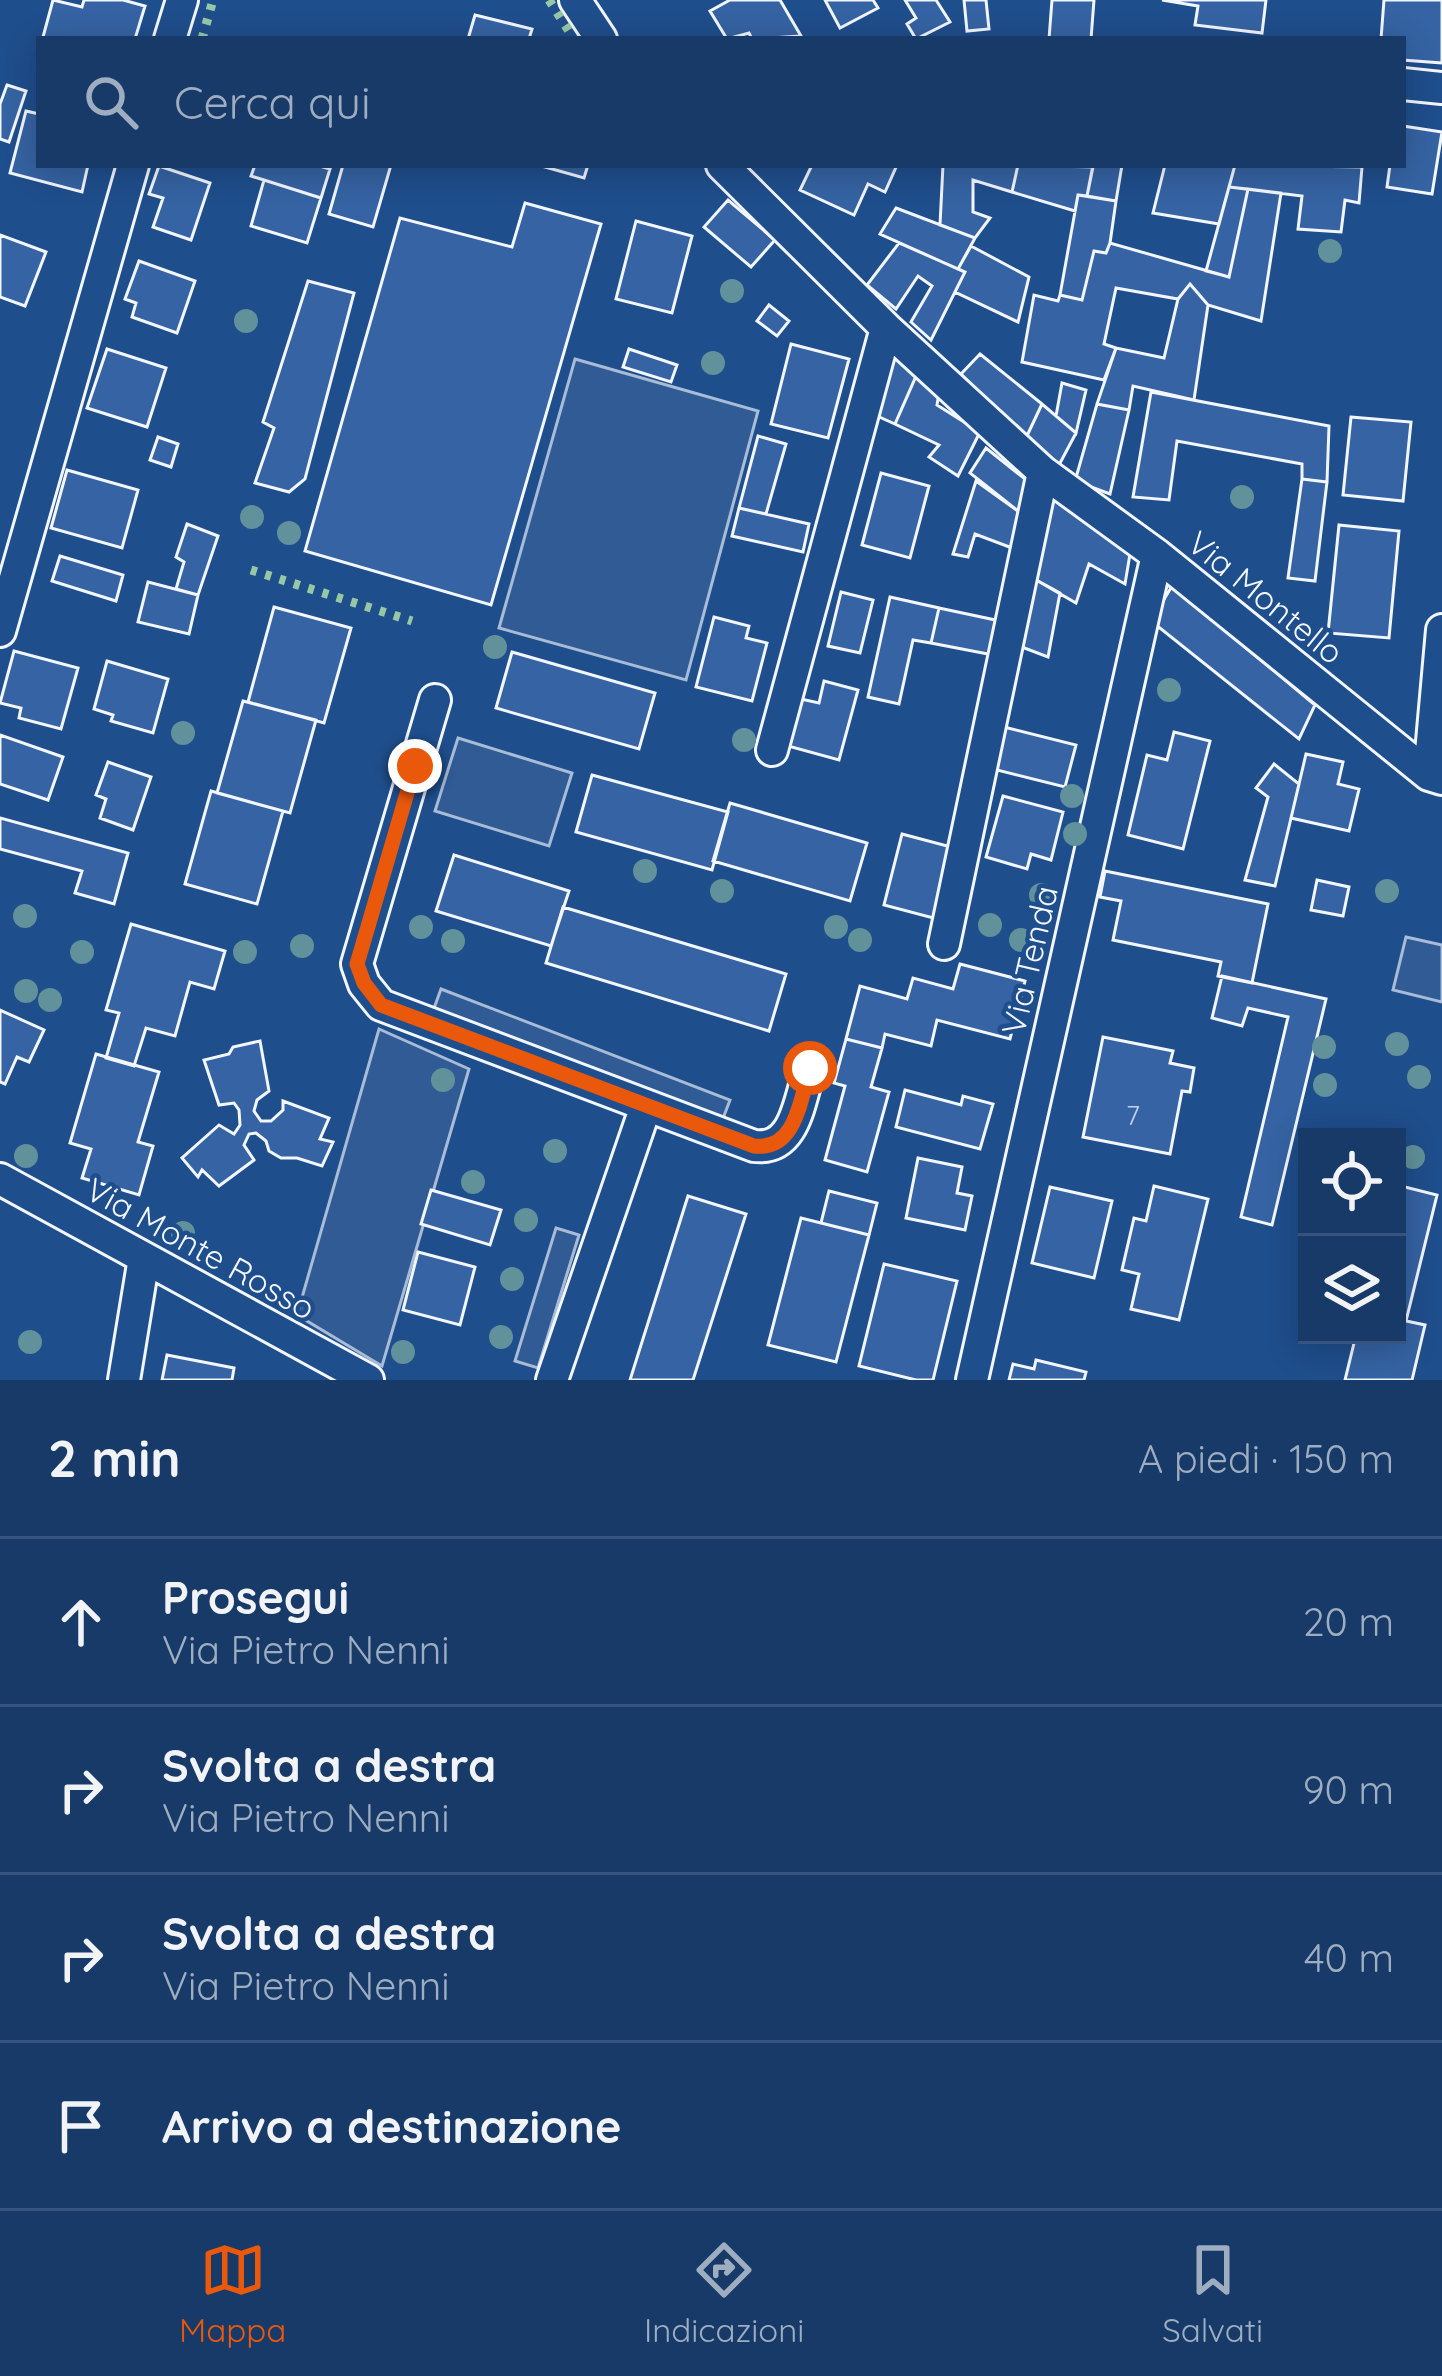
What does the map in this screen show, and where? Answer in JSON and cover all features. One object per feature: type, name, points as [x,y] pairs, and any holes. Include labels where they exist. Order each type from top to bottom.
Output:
[{"type":"street","points":[[171,36],[182,0]]},
{"type":"street","points":[[575,0],[599,36]]},
{"type":"street","points":[[1406,84],[1442,88]]},
{"type":"street","points":[[0,631],[132,168]]},
{"type":"street","name":"Via Montello","points":[[725,168],[886,328],[1043,472],[1157,555],[1436,777]]},
{"type":"street","points":[[772,750],[886,328]]},
{"type":"street","points":[[944,944],[1043,472]]},
{"type":"street","name":"Via Tenda","points":[[972,1380],[1157,555]]},
{"type":"street","points":[[1436,777],[1442,630]]},
{"type":"street","points":[[435,700],[357,964],[381,1005],[754,1146],[773,1146],[787,1136],[810,1068]]},
{"type":"street","points":[[552,1380],[646,1106]]},
{"type":"street","name":"Via Monte Rosso","points":[[0,1179],[368,1380]]},
{"type":"street","points":[[124,1380],[144,1258]]},
{"type":"shaded area","points":[[575,359],[758,411],[686,680],[499,628]]},
{"type":"shaded area","points":[[458,738],[572,773],[549,846],[435,811]]},
{"type":"shaded area","points":[[1406,937],[1442,945],[1442,1002],[1393,990]]},
{"type":"shaded area","points":[[441,989],[730,1100],[722,1121],[433,1011]]},
{"type":"shaded area","points":[[379,1029],[469,1069],[382,1366],[297,1315]]},
{"type":"shaded area","points":[[556,1228],[579,1235],[538,1368],[515,1361]]},
{"type":"building","points":[[53,0],[82,7],[84,0],[123,0],[145,6],[136,36],[43,36]]},
{"type":"building","points":[[730,0],[780,0],[801,36],[725,36],[710,11]]},
{"type":"building","points":[[825,0],[873,0],[878,8],[840,28]]},
{"type":"building","points":[[905,0],[936,0],[950,22],[914,36],[907,24],[916,18]]},
{"type":"building","points":[[964,0],[986,0],[989,29],[967,31]]},
{"type":"building","points":[[1052,0],[1094,0],[1091,36],[1049,36]]},
{"type":"building","points":[[1162,0],[1266,0],[1262,33],[1195,25],[1198,6]]},
{"type":"building","points":[[1384,0],[1442,0],[1442,63],[1406,60],[1406,36],[1381,36]]},
{"type":"building","points":[[475,15],[532,29],[530,36],[469,36]]},
{"type":"building","points":[[7,85],[26,91],[9,142],[0,139],[0,104]]},
{"type":"building","points":[[26,111],[36,113],[36,168],[87,168],[82,192],[10,173]]},
{"type":"building","points":[[1406,126],[1442,132],[1432,194],[1387,187],[1390,168],[1406,168]]},
{"type":"building","points":[[158,168],[210,183],[191,240],[153,227],[163,198],[149,194]]},
{"type":"building","points":[[254,168],[330,169],[321,198],[251,176]]},
{"type":"building","points":[[342,168],[390,168],[373,227],[329,214]]},
{"type":"building","points":[[549,168],[587,168],[584,178]]},
{"type":"building","points":[[811,168],[896,168],[885,192],[868,184],[854,215],[800,190]]},
{"type":"building","points":[[943,168],[1017,168],[1012,192],[973,180],[973,212],[990,218],[975,238],[940,225]]},
{"type":"building","points":[[1017,168],[1093,168],[1087,196],[1078,195],[1075,211],[1012,192]]},
{"type":"building","points":[[1092,168],[1122,168],[1116,201],[1087,196]]},
{"type":"building","points":[[1164,168],[1234,168],[1219,224],[1153,213]]},
{"type":"building","points":[[1234,168],[1362,168],[1359,203],[1345,200],[1341,232],[1298,229],[1302,196],[1229,187]]},
{"type":"building","points":[[264,180],[321,198],[307,243],[251,226]]},
{"type":"building","points":[[1229,187],[1248,189],[1229,277],[1206,271]]},
{"type":"building","points":[[1248,189],[1281,193],[1261,321],[1208,305],[1190,284],[1178,299],[1116,288],[1104,344],[1116,348],[1104,380],[1022,362],[1034,295],[1082,300],[1094,251],[1106,253],[1110,243],[1229,277]]},
{"type":"building","points":[[1078,195],[1116,201],[1110,243],[1106,253],[1094,251],[1082,300],[1060,295]]},
{"type":"building","points":[[728,200],[775,240],[751,267],[704,227]]},
{"type":"building","points":[[525,203],[601,224],[491,605],[305,551],[400,218],[512,247]]},
{"type":"building","points":[[896,208],[975,238],[958,269],[880,234]]},
{"type":"building","points":[[636,221],[692,236],[672,313],[616,299]]},
{"type":"building","points":[[0,235],[46,252],[25,306],[0,297]]},
{"type":"building","points":[[899,243],[965,272],[931,340],[911,322],[932,286],[918,276],[896,309],[867,285]]},
{"type":"building","points":[[971,246],[1029,277],[1018,322],[955,292],[965,272],[958,269]]},
{"type":"building","points":[[139,261],[195,281],[177,333],[132,317],[136,303],[125,299]]},
{"type":"building","points":[[308,281],[354,293],[305,479],[289,492],[255,483],[274,428],[263,422]]},
{"type":"building","points":[[1190,284],[1208,305],[1194,400],[1133,386],[1129,410],[1097,404],[1116,348],[1164,358],[1178,299]]},
{"type":"building","points":[[769,305],[789,321],[777,336],[757,321]]},
{"type":"building","points":[[791,344],[849,359],[828,438],[771,424]]},
{"type":"building","points":[[107,349],[166,368],[147,427],[87,408]]},
{"type":"building","points":[[629,349],[677,365],[671,382],[623,367]]},
{"type":"building","points":[[892,353],[917,374],[895,424],[875,415]]},
{"type":"building","points":[[980,354],[1042,404],[1025,440],[961,374]]},
{"type":"building","points":[[917,374],[939,393],[937,405],[980,432],[958,476],[929,457],[939,445],[895,424]]},
{"type":"building","points":[[1062,383],[1086,390],[1076,433],[1056,416]]},
{"type":"building","points":[[1151,392],[1329,426],[1327,482],[1302,479],[1302,464],[1177,441],[1169,500],[1133,497]]},
{"type":"building","points":[[1042,404],[1076,433],[1059,465],[1025,440]]},
{"type":"building","points":[[1097,404],[1129,410],[1110,494],[1075,481]]},
{"type":"building","points":[[1351,417],[1411,422],[1403,501],[1343,495]]},
{"type":"building","points":[[758,436],[786,444],[766,514],[739,508]]},
{"type":"building","points":[[158,437],[178,444],[171,467],[150,460]]},
{"type":"building","points":[[986,448],[1035,487],[1022,514],[970,473]]},
{"type":"building","points":[[67,470],[138,490],[122,548],[51,528]]},
{"type":"building","points":[[881,473],[929,486],[910,558],[862,545]]},
{"type":"building","points":[[1302,479],[1327,482],[1315,581],[1288,578]]},
{"type":"building","points":[[976,481],[1022,514],[1012,548],[975,534],[968,557],[953,554]]},
{"type":"building","points":[[1049,495],[1130,554],[1125,584],[1089,564],[1076,603],[1031,577]]},
{"type":"building","points":[[739,508],[809,524],[803,552],[732,536]]},
{"type":"building","points":[[187,524],[218,536],[198,595],[176,589],[184,562],[176,557]]},
{"type":"building","points":[[1339,525],[1399,531],[1389,638],[1328,633]]},
{"type":"building","points":[[60,556],[123,575],[116,601],[52,581]]},
{"type":"building","points":[[1031,577],[1060,593],[1048,657],[1019,646]]},
{"type":"building","points":[[148,582],[198,595],[189,634],[138,622]]},
{"type":"building","points":[[1172,586],[1315,705],[1299,739],[1151,621]]},
{"type":"building","points":[[841,592],[873,600],[860,653],[828,646]]},
{"type":"building","points":[[890,597],[939,608],[931,643],[913,640],[899,704],[868,697]]},
{"type":"building","points":[[274,607],[351,628],[324,723],[248,702]]},
{"type":"building","points":[[939,608],[1000,621],[993,655],[931,643]]},
{"type":"building","points":[[714,617],[749,626],[746,638],[767,643],[752,701],[696,687]]},
{"type":"building","points":[[14,651],[78,668],[61,729],[19,718],[21,708],[0,703]]},
{"type":"building","points":[[512,652],[655,693],[639,749],[496,708]]},
{"type":"building","points":[[107,661],[168,679],[153,733],[111,721],[113,715],[94,709]]},
{"type":"building","points":[[824,681],[858,690],[839,760],[788,746],[801,699],[819,703]]},
{"type":"building","points":[[243,701],[316,720],[290,813],[217,793]]},
{"type":"building","points":[[1000,726],[1076,745],[1065,787],[989,768]]},
{"type":"building","points":[[1174,732],[1210,741],[1183,849],[1128,835],[1147,755],[1167,760]]},
{"type":"building","points":[[0,735],[63,757],[48,800],[0,784]]},
{"type":"building","points":[[1306,754],[1343,762],[1338,784],[1359,789],[1349,831],[1291,818]]},
{"type":"building","points":[[108,762],[151,777],[133,830],[100,818],[106,799],[96,795]]},
{"type":"building","points":[[1274,764],[1299,784],[1275,886],[1245,880],[1268,797],[1256,788]]},
{"type":"building","points":[[592,775],[728,812],[712,870],[576,832]]},
{"type":"building","points":[[211,791],[283,811],[257,904],[185,884]]},
{"type":"building","points":[[1003,796],[1063,812],[1051,860],[1031,854],[1027,869],[986,857]]},
{"type":"building","points":[[730,803],[867,843],[850,901],[713,861]]},
{"type":"building","points":[[0,818],[128,853],[114,904],[75,893],[82,871],[0,849]]},
{"type":"building","points":[[902,834],[955,848],[937,919],[884,905]]},
{"type":"building","points":[[454,855],[569,891],[551,946],[436,911]]},
{"type":"building","points":[[1105,871],[1268,904],[1252,983],[1218,976],[1221,962],[1113,940],[1121,901],[1100,897]]},
{"type":"building","points":[[1317,880],[1349,887],[1343,916],[1311,910]]},
{"type":"building","points":[[563,907],[786,974],[769,1031],[546,963]]},
{"type":"building","points":[[131,924],[225,951],[214,989],[190,982],[175,1036],[146,1028],[134,1066],[106,1058],[119,1013],[106,1010]]},
{"type":"building","points":[[960,964],[1025,981],[1010,1039],[937,1020],[931,1046],[885,1034],[882,1048],[846,1039],[860,986],[907,999],[913,978],[953,989]]},
{"type":"building","points":[[1222,976],[1326,999],[1272,1225],[1241,1217],[1288,1017],[1248,1008],[1242,1026],[1212,1018]]},
{"type":"building","points":[[0,1010],[44,1030],[29,1062],[17,1057],[5,1084],[0,1082]]},
{"type":"building","points":[[1103,1037],[1173,1051],[1170,1063],[1194,1068],[1190,1092],[1182,1091],[1170,1154],[1083,1137]]},
{"type":"building","points":[[846,1039],[882,1048],[871,1087],[889,1092],[867,1172],[825,1160],[845,1086],[834,1083]]},
{"type":"building","points":[[260,1041],[269,1091],[257,1100],[254,1111],[261,1121],[271,1121],[283,1110],[283,1101],[329,1118],[320,1139],[333,1142],[322,1166],[281,1158],[256,1133],[249,1134],[244,1145],[254,1160],[219,1186],[202,1170],[198,1177],[182,1158],[219,1125],[234,1134],[240,1125],[234,1103],[219,1105],[204,1060]]},
{"type":"building","points":[[96,1054],[159,1072],[138,1142],[153,1146],[139,1195],[82,1178],[91,1149],[70,1143]]},
{"type":"building","points":[[905,1090],[961,1105],[963,1096],[993,1104],[980,1149],[896,1127]]},
{"type":"building","points":[[918,1158],[962,1167],[957,1193],[972,1196],[965,1230],[906,1218]]},
{"type":"building","points":[[1154,1186],[1208,1199],[1179,1320],[1131,1309],[1139,1274],[1122,1270],[1134,1218],[1146,1221]]},
{"type":"building","points":[[1050,1187],[1112,1201],[1094,1278],[1032,1263]]},
{"type":"building","points":[[1406,1187],[1437,1195],[1406,1321]]},
{"type":"building","points":[[431,1190],[501,1210],[490,1245],[421,1224]]},
{"type":"building","points":[[829,1191],[877,1203],[869,1235],[821,1223]]},
{"type":"building","points":[[688,1196],[746,1214],[693,1380],[630,1380]]},
{"type":"building","points":[[801,1218],[869,1235],[836,1362],[768,1345]]},
{"type":"building","points":[[418,1252],[475,1267],[460,1325],[403,1310]]},
{"type":"building","points":[[884,1264],[957,1281],[933,1380],[859,1366]]},
{"type":"building","points":[[1406,1321],[1425,1325],[1412,1380],[1345,1380],[1354,1344],[1406,1344]]},
{"type":"building","points":[[167,1355],[234,1368],[232,1380],[162,1380]]},
{"type":"building","points":[[1036,1360],[1086,1372],[1084,1380],[1009,1380],[1013,1364],[1034,1369]]},
{"type":"hedge","points":[[203,36],[213,0]]},
{"type":"hedge","points":[[549,0],[572,36]]},
{"type":"hedge","points":[[251,570],[412,621]]},
{"type":"route","points":[[415,766],[357,964],[370,994],[381,1005],[762,1148],[787,1136],[810,1068]]}]
